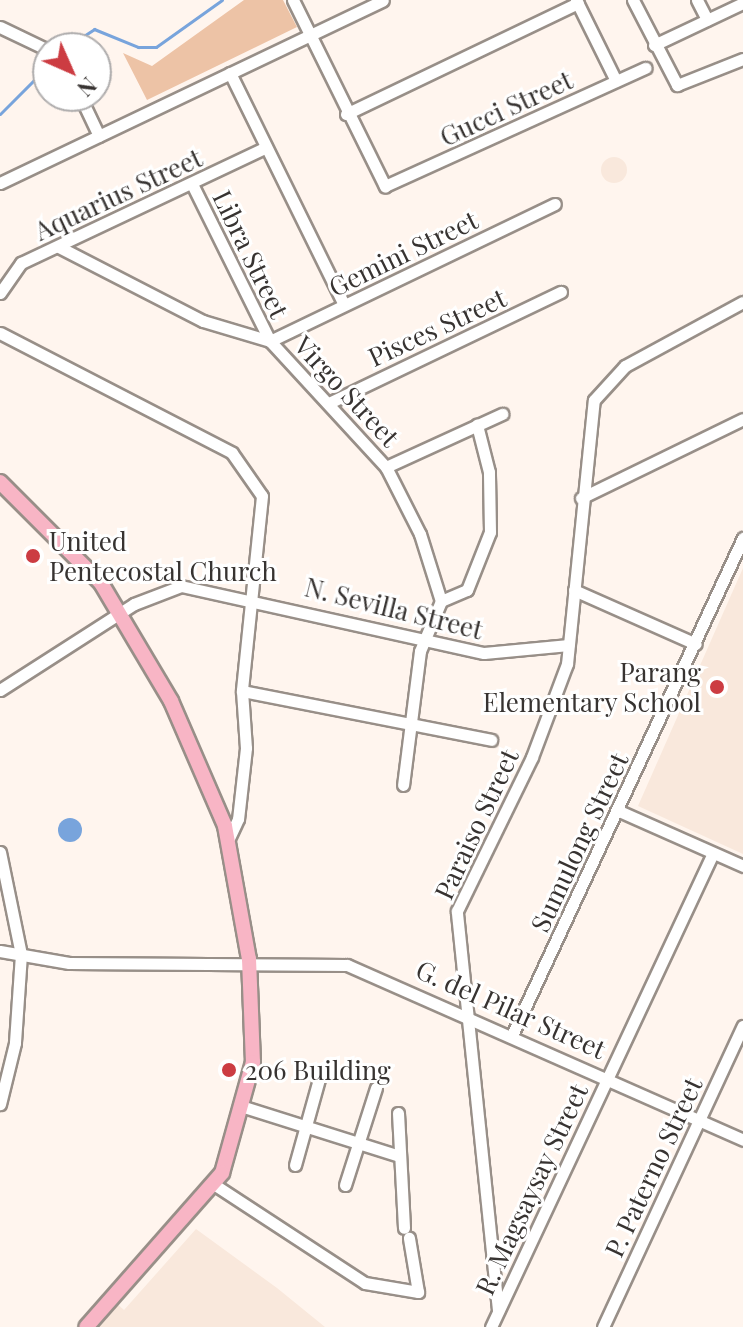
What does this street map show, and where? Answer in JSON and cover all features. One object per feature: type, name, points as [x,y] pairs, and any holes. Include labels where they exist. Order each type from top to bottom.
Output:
[{"type":"main road","points":[[0,482],[60,537],[121,612],[181,720],[229,838],[249,959],[255,1044],[244,1107],[215,1185],[86,1327]]},
{"type":"street","points":[[293,0],[346,114],[577,1],[616,81]]},
{"type":"street","points":[[0,183],[383,0]]},
{"type":"street","points":[[633,0],[677,85],[743,59]]},
{"type":"street","points":[[697,0],[707,20]]},
{"type":"street","points":[[654,45],[743,3]]},
{"type":"street","points":[[0,27],[32,42]]},
{"type":"street","name":"Gucci Street","points":[[346,114],[385,186],[645,68]]},
{"type":"street","points":[[230,73],[344,305]]},
{"type":"street","points":[[88,112],[99,136]]},
{"type":"street","name":"Aquarius Street","points":[[0,293],[13,268],[193,186],[266,147]]},
{"type":"street","name":"Libra Street","points":[[193,186],[270,341]]},
{"type":"street","name":"Gemini Street","points":[[270,341],[555,204]]},
{"type":"street","name":"Virgo Street","points":[[59,247],[203,321],[270,341],[331,402],[386,467],[420,534],[441,601]]},
{"type":"street","name":"Pisces Street","points":[[331,402],[561,292]]},
{"type":"street","name":"Paraiso Street","points":[[498,1310],[463,1011],[457,911],[532,757],[569,645],[586,428],[602,389],[640,357],[743,302]]},
{"type":"street","points":[[0,333],[232,453],[262,496],[242,691],[246,748],[238,819],[229,838]]},
{"type":"street","points":[[386,467],[502,414]]},
{"type":"street","points":[[581,498],[743,419]]},
{"type":"street","points":[[403,785],[424,641],[441,601],[467,590],[490,532],[489,472],[477,425]]},
{"type":"street","name":"Sumulong Street","points":[[513,1033],[619,811],[743,538]]},
{"type":"street","name":"N. Sevilla Street","points":[[0,690],[121,612],[181,586],[253,598],[424,641],[498,654],[569,645]]},
{"type":"street","points":[[574,590],[696,644]]},
{"type":"street","points":[[242,691],[491,740]]},
{"type":"street","points":[[619,811],[743,866]]},
{"type":"street","points":[[0,852],[21,954],[15,1043],[0,1104]]},
{"type":"street","name":"R. Magsaysay Street","points":[[491,1327],[713,853]]},
{"type":"street","name":"G. del Pilar Street","points":[[0,951],[128,964],[249,959],[347,965],[513,1033],[743,1140]]},
{"type":"street","name":"P. Paterno Street","points":[[603,1327],[743,1026]]},
{"type":"street","points":[[295,1165],[319,1079]]},
{"type":"street","points":[[345,1185],[376,1088]]},
{"type":"street","points":[[244,1107],[399,1156]]},
{"type":"street","points":[[215,1185],[361,1281],[418,1292],[406,1233],[398,1113]]},
{"type":"shaded area","points":[[244,0],[283,0],[297,27],[147,100],[123,53],[152,66]]},
{"type":"shaded area","points":[[614,157],[623,161],[627,170],[623,179],[614,183],[605,179],[601,170],[605,161]]},
{"type":"shaded area","name":"Parang Elementary School","points":[[743,568],[743,854],[638,806]]},
{"type":"shaded area","points":[[196,1229],[325,1327],[90,1327],[115,1302],[124,1310]]},
{"type":"water","points":[[70,818],[81,825],[82,830],[75,841],[70,842],[59,835],[58,830],[65,819]]},
{"type":"waterway","points":[[112,36],[138,47],[156,47],[222,0]]},
{"type":"waterway","points":[[89,32],[94,29],[101,32]]},
{"type":"waterway","points":[[0,114],[32,82]]},
{"type":"place","name":"United Pentecostal Church","points":[[33,556]]},
{"type":"place","name":"Parang Elementary School","points":[[717,687]]},
{"type":"place","name":"206 Building","points":[[229,1070]]}]
